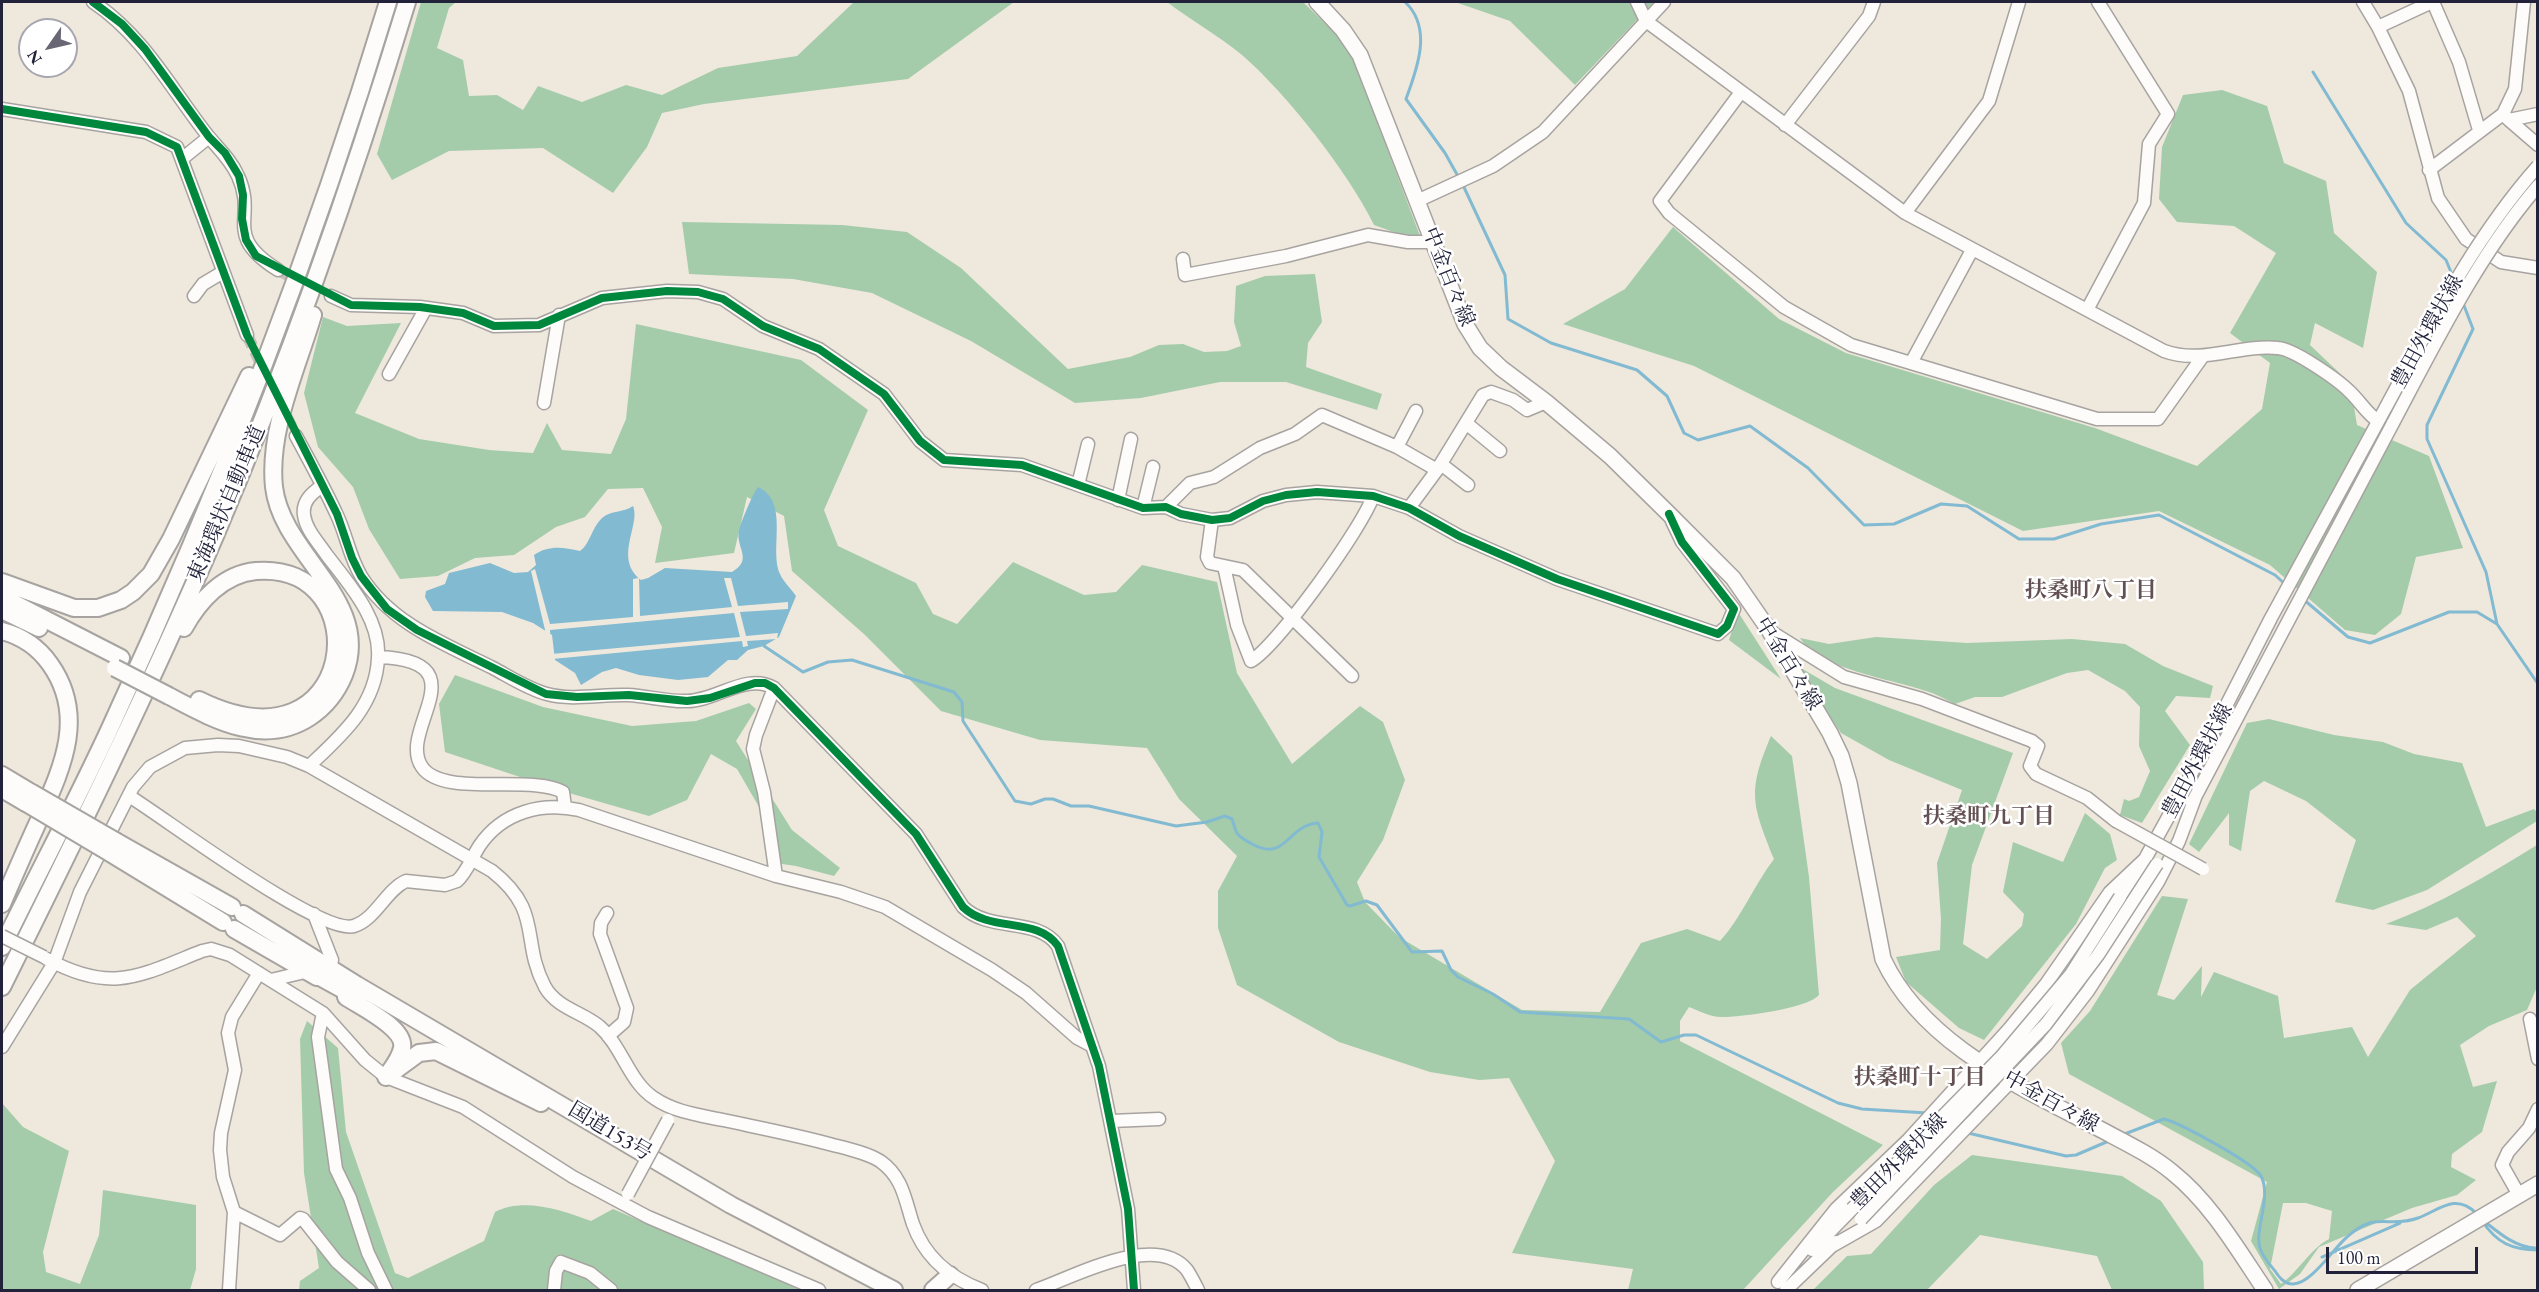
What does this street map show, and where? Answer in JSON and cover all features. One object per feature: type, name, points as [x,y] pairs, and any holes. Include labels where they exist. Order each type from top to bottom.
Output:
[{"type":"highway","name":"東海環状自動車道","points":[[2,947],[110,729],[199,530],[277,334],[342,149],[388,2]]},
{"type":"highway","name":"東海環状自動車道","points":[[2,987],[159,664],[215,535],[289,351],[359,156],[407,2]]},
{"type":"highway","points":[[2,582],[58,604],[86,609],[122,600],[151,574],[171,539],[263,346],[342,149]]},
{"type":"highway","points":[[2,597],[225,724],[251,730],[275,730],[299,723],[320,709],[336,691],[346,670],[350,645],[346,620],[335,595],[294,540],[284,521],[274,488],[274,460],[281,421],[359,156]]},
{"type":"highway","points":[[70,850],[90,818],[186,625],[203,599],[237,576],[267,570],[286,574],[304,582],[326,605],[335,629],[334,665],[330,677],[316,696],[296,710],[271,718],[245,716],[172,692]]},
{"type":"highway","points":[[2,610],[118,663]]},
{"type":"highway","points":[[2,631],[28,642],[47,659],[66,693],[70,720],[67,749],[58,777],[2,904]]},
{"type":"highway","points":[[3,779],[29,798],[114,847],[229,926],[309,971],[396,1030],[402,1042],[402,1049],[386,1077]]},
{"type":"highway","name":"国道153号","points":[[114,847],[237,911],[330,969],[873,1286]]},
{"type":"highway","name":"国道153号","points":[[309,971],[550,1107],[764,1234],[873,1286],[894,1290]]},
{"type":"highway","points":[[386,1077],[419,1053],[436,1051],[550,1107]]},
{"type":"highway","points":[[933,1290],[950,1275]]},
{"type":"highway","points":[[943,1290],[950,1275]]},
{"type":"highway","points":[[873,1286],[900,1290]]},
{"type":"main road","name":"中金百々線","points":[[1317,2],[1343,30],[1360,56],[1465,324],[1480,348],[1501,368],[1546,402],[1610,456],[1733,578],[1769,630],[1830,733],[1850,783],[1883,959],[1894,982],[1917,1011],[1979,1063],[2114,1137],[2172,1172],[2210,1211],[2265,1290]]},
{"type":"main road","points":[[2358,1290],[2538,1184]]},
{"type":"street","points":[[93,2],[122,24],[145,49],[209,137],[225,153],[239,176],[243,195],[242,219],[246,240],[256,256],[278,270]]},
{"type":"street","points":[[1637,2],[1646,21],[1905,213],[2164,351],[2181,357],[2280,348],[2308,363],[2349,391],[2369,415],[2378,421]]},
{"type":"street","points":[[1417,201],[1493,166],[1543,132],[1664,2]]},
{"type":"street","points":[[1785,125],[1869,16],[1874,2]]},
{"type":"street","points":[[1905,213],[1989,100],[2019,2]]},
{"type":"street","points":[[2087,310],[2144,202],[2149,144],[2168,114],[2097,2]]},
{"type":"street","points":[[2363,2],[2378,27],[2409,91],[2438,198],[2466,239],[2501,262],[2538,268]]},
{"type":"street","points":[[2378,27],[2432,2],[2460,62],[2479,130]]},
{"type":"street","points":[[2506,117],[2515,89],[2524,2]]},
{"type":"street","points":[[1741,92],[1660,201],[1669,213],[1784,308],[1851,345],[2097,419],[2158,419],[2203,356]]},
{"type":"street","points":[[2,109],[146,132],[177,147],[247,335]]},
{"type":"street","points":[[2429,170],[2479,130],[2506,117],[2538,114]]},
{"type":"street","points":[[2506,117],[2538,145]]},
{"type":"street","points":[[183,158],[209,137]]},
{"type":"street","name":"豊田外環状線","points":[[1778,1288],[1832,1246],[1857,1214],[2009,1048],[2072,974],[2120,897],[2151,861],[2195,798],[2271,618],[2467,262],[2493,221],[2538,166]]},
{"type":"street","name":"豊田外環状線","points":[[1778,1288],[1857,1214],[2046,1024],[2098,955],[2231,713],[2325,551],[2454,312],[2496,243],[2538,186]]},
{"type":"street","points":[[1184,259],[1185,275],[1286,256],[1368,235],[1408,242],[1432,242]]},
{"type":"street","points":[[1911,363],[1972,250]]},
{"type":"street","points":[[194,296],[203,284],[223,272]]},
{"type":"street","points":[[331,296],[351,305],[426,308],[463,313],[494,326],[539,325],[602,298],[640,293],[699,292],[723,299],[763,326],[819,349],[884,394],[920,441],[944,460],[1022,465],[1143,508],[1166,507],[1181,514],[1212,520],[1230,518],[1263,501],[1286,495],[1329,493],[1373,496],[1409,508],[1459,536],[1557,579],[1718,634],[1727,626],[1734,609],[1682,542],[1669,514]]},
{"type":"street","points":[[388,374],[426,308]]},
{"type":"street","points":[[544,403],[559,315]]},
{"type":"street","points":[[1409,508],[1439,467],[1483,395],[1491,392],[1513,400],[1527,410],[1546,402]]},
{"type":"street","points":[[1397,447],[1416,411]]},
{"type":"street","points":[[1166,507],[1190,483],[1214,477],[1260,448],[1295,434],[1322,415],[1439,467],[1468,485]]},
{"type":"street","points":[[1466,423],[1500,451]]},
{"type":"street","points":[[296,436],[337,514],[357,567],[387,609],[417,630],[528,686],[559,696],[629,695],[687,701],[710,698],[754,683],[765,683],[774,688],[916,834],[963,907],[971,915],[988,922],[1042,931],[1053,939],[1058,946],[1092,1046],[1111,1121],[1128,1209],[1134,1290]]},
{"type":"street","points":[[1118,500],[1131,439]]},
{"type":"street","points":[[1078,485],[1088,444]]},
{"type":"street","points":[[1143,508],[1153,467]]},
{"type":"street","points":[[309,766],[358,716],[370,693],[379,657],[370,620],[362,604],[306,523],[304,506],[308,498],[322,486]]},
{"type":"street","points":[[1224,566],[1237,625],[1251,661],[1291,618],[1346,546],[1373,496]]},
{"type":"street","points":[[1212,520],[1207,557],[1210,563],[1243,570],[1353,676]]},
{"type":"street","points":[[1769,630],[1844,677],[1922,699],[2032,741],[2038,746],[2030,766],[2036,774],[2088,798],[2116,821],[2203,869]]},
{"type":"street","points":[[379,657],[405,658],[415,662],[428,676],[431,699],[415,747],[418,762],[426,772],[437,778],[464,783],[550,786],[563,792],[565,807]]},
{"type":"street","points":[[774,688],[753,749],[764,792],[776,876]]},
{"type":"street","points":[[2,1047],[49,960],[80,892],[140,778],[161,759],[185,748],[228,745],[262,750],[309,766],[492,871],[518,895],[527,915],[540,972],[548,992],[563,1005],[598,1026],[608,1036],[652,1098],[675,1109],[816,1140],[854,1150],[880,1161],[898,1178],[925,1247],[950,1275],[982,1290]]},
{"type":"street","points":[[129,796],[207,852],[314,914],[339,926],[352,927],[364,920],[400,884],[412,880],[451,884],[462,877],[471,859],[489,834],[509,819],[534,808],[565,807],[597,815],[776,876],[842,892],[885,907],[992,970],[1026,993],[1077,1038],[1092,1046]]},
{"type":"street","points":[[1832,1246],[1876,1221],[2013,1082],[2047,1044],[2088,991],[2130,928],[2179,841],[2195,798]]},
{"type":"street","points":[[1778,1288],[1836,1209],[1908,1140],[1979,1063],[2046,984],[2110,892],[2151,861]]},
{"type":"street","points":[[607,913],[601,923],[600,934],[627,1008],[624,1022],[608,1036]]},
{"type":"street","points":[[314,914],[332,960],[330,969]]},
{"type":"street","points":[[2,936],[78,974],[106,980],[137,977],[211,949],[231,955],[323,1012],[364,1060],[386,1077],[463,1107],[506,1137],[625,1198],[648,1217],[819,1290]]},
{"type":"street","points":[[271,980],[309,971]]},
{"type":"street","points":[[229,1290],[234,1212],[223,1177],[221,1133],[236,1070],[228,1033],[232,1017],[259,973]]},
{"type":"street","points":[[323,1012],[318,1037],[336,1168],[350,1198],[368,1253],[386,1290]]},
{"type":"street","points":[[2530,1019],[2538,1059]]},
{"type":"street","points":[[625,1198],[675,1109]]},
{"type":"street","points":[[2519,1195],[2502,1165],[2508,1152],[2529,1128],[2537,1110]]},
{"type":"street","points":[[1111,1121],[1159,1119]]},
{"type":"street","points":[[234,1212],[280,1235],[300,1218],[303,1219],[337,1262],[369,1290]]},
{"type":"street","points":[[1036,1290],[1133,1256],[1164,1257],[1179,1264],[1187,1270],[1198,1290]]},
{"type":"street","points":[[554,1290],[556,1271],[561,1262],[590,1273],[611,1290]]},
{"type":"green space","points":[[421,2],[456,2],[449,8],[437,48],[463,60],[469,96],[497,95],[523,110],[538,86],[582,102],[626,85],[662,95],[718,68],[797,56],[854,2],[1014,2],[908,79],[704,104],[662,113],[647,147],[613,193],[543,148],[449,151],[392,180],[377,154]]},
{"type":"green space","points":[[1167,2],[1304,3],[1336,34],[1354,60],[1420,236],[1402,235],[1374,225],[1333,158],[1297,112],[1260,71],[1224,41]]},
{"type":"green space","points":[[1455,2],[1654,2],[1575,85],[1510,21]]},
{"type":"green space","points":[[2222,90],[2267,106],[2284,163],[2326,181],[2334,233],[2377,272],[2363,348],[2315,323],[2310,345],[2350,383],[2357,425],[2429,456],[2463,548],[2416,557],[2401,614],[2375,635],[2345,630],[2270,565],[2159,511],[2023,531],[1694,366],[1563,324],[1625,289],[1673,227],[1779,319],[1846,353],[2095,428],[2197,466],[2262,409],[2270,363],[2230,333],[2276,253],[2234,226],[2177,222],[2159,199],[2162,147],[2183,95]]},
{"type":"green space","points":[[682,222],[842,225],[907,232],[961,268],[1068,369],[1130,357],[1159,345],[1183,344],[1204,352],[1227,351],[1241,346],[1234,322],[1236,286],[1265,276],[1315,274],[1322,322],[1308,343],[1306,367],[1382,394],[1377,410],[1286,382],[1220,382],[1141,398],[1075,403],[971,341],[872,293],[793,279],[689,274]]},
{"type":"green space","points":[[323,317],[347,326],[401,323],[355,413],[419,439],[489,450],[533,453],[547,423],[562,450],[611,454],[626,419],[636,324],[801,360],[868,410],[824,510],[838,546],[916,583],[933,614],[957,624],[1013,562],[1084,595],[1116,592],[1142,565],[1217,582],[1237,673],[1292,764],[1360,706],[1383,722],[1405,780],[1383,840],[1357,882],[1365,902],[1399,937],[1522,1010],[1600,1012],[1641,943],[1687,929],[1720,941],[1735,922],[1774,859],[1761,824],[1755,798],[1758,771],[1771,736],[1792,756],[1809,877],[1819,995],[1812,1000],[1788,1008],[1743,1016],[1717,1017],[1689,1007],[1680,1021],[1680,1041],[1883,1145],[1833,1192],[1743,1290],[1628,1290],[1633,1269],[1512,1253],[1555,1161],[1509,1078],[1479,1080],[1430,1072],[1339,1042],[1237,985],[1218,928],[1218,891],[1237,856],[1179,799],[1147,748],[1040,740],[941,711],[864,634],[792,571],[784,516],[747,497],[734,553],[655,563],[662,527],[643,488],[608,489],[585,517],[556,527],[514,555],[475,558],[438,576],[400,579],[369,529],[353,487],[318,447],[304,393]]},
{"type":"green space","points":[[1738,612],[1781,679],[1729,640]]},
{"type":"green space","points":[[1876,637],[1967,643],[2072,639],[2125,644],[2163,666],[2213,686],[2210,698],[2176,696],[2165,711],[2190,745],[2142,823],[2120,815],[2124,799],[2129,801],[2139,797],[2150,771],[2139,746],[2140,707],[2125,691],[2088,670],[2067,673],[2002,697],[1975,697],[1955,704],[1930,692],[1857,672],[1822,658],[1809,649],[1800,638],[1829,644]]},
{"type":"green space","points":[[1794,664],[1835,688],[2013,753],[1972,865],[1963,944],[1987,959],[2022,926],[2024,914],[2003,892],[2013,842],[2063,862],[2085,813],[2110,834],[2117,860],[2105,868],[2076,924],[1984,1040],[1959,1028],[1906,982],[1896,957],[1940,950],[1941,919],[1937,863],[1962,790],[1889,760],[1841,733]]},
{"type":"green space","points":[[455,675],[543,707],[632,726],[696,721],[749,703],[756,709],[736,741],[792,830],[840,868],[834,876],[796,866],[768,862],[766,819],[737,769],[711,754],[687,800],[649,816],[562,791],[445,752],[439,704]]},
{"type":"green space","points":[[2269,719],[2334,735],[2383,742],[2414,754],[2462,763],[2486,827],[2534,809],[2537,812],[2537,821],[2427,890],[2373,910],[2335,902],[2356,840],[2306,801],[2264,781],[2250,791],[2241,851],[2229,845],[2229,813],[2199,852],[2189,844],[2247,723]]},
{"type":"green space","points":[[2537,845],[2537,987],[2527,1010],[2489,1026],[2460,1045],[2473,1087],[2497,1081],[2482,1132],[2452,1154],[2451,1167],[2476,1180],[2457,1195],[2412,1208],[2319,1247],[2300,1274],[2279,1289],[2251,1241],[2267,1182],[2069,1074],[2061,1043],[2090,1011],[2162,896],[2188,899],[2157,995],[2174,1000],[2202,966],[2201,997],[2214,972],[2278,996],[2284,1038],[2352,1027],[2368,1057],[2410,990],[2476,936],[2457,917],[2426,930],[2386,924],[2445,898]],"holes":[[[2283,1203],[2306,1203],[2332,1211],[2329,1239],[2316,1248],[2281,1284],[2270,1269]]]},
{"type":"green space","points":[[307,1021],[338,1048],[346,1132],[395,1273],[408,1278],[484,1241],[495,1212],[530,1205],[555,1209],[591,1221],[613,1209],[801,1290],[299,1290],[300,1281],[319,1268],[304,1173],[300,1039]]},
{"type":"green space","points":[[2,1103],[23,1127],[69,1151],[43,1252],[46,1272],[80,1284],[99,1235],[103,1190],[196,1205],[196,1269],[190,1290],[2,1290]]},
{"type":"green space","points":[[1972,1155],[2122,1176],[2161,1201],[2203,1262],[2204,1290],[2112,1290],[2097,1256],[1980,1235],[1927,1290],[1813,1290],[1847,1256],[1871,1254],[1934,1185]]},
{"type":"water","points":[[758,487],[768,494],[773,503],[777,527],[777,564],[781,577],[796,596],[779,637],[764,646],[748,650],[737,660],[728,660],[708,677],[678,680],[639,675],[616,668],[602,672],[581,685],[575,673],[555,660],[552,635],[533,623],[502,612],[433,611],[425,597],[426,591],[445,584],[449,573],[490,563],[514,573],[528,572],[536,565],[534,555],[539,552],[550,548],[580,551],[602,518],[633,506],[634,522],[628,552],[629,562],[641,580],[665,568],[732,572],[742,562],[739,530]]},
{"type":"pier","points":[[535,569],[550,624],[633,617],[633,579],[639,578],[640,616],[732,607],[724,578],[731,578],[738,606],[788,602],[788,609],[740,612],[746,636],[778,633],[777,639],[747,641],[748,646],[743,647],[742,641],[552,659],[551,654],[740,637],[734,613],[550,630],[551,651],[531,571]]},
{"type":"waterway","points":[[1405,2],[1414,12],[1421,36],[1418,62],[1406,99],[1445,153],[1459,178]]},
{"type":"waterway","points":[[2313,72],[2406,223],[2446,260],[2453,277]]},
{"type":"waterway","points":[[1462,183],[1505,275],[1508,319],[1551,343],[1637,370],[1667,396],[1684,433],[1698,440],[1750,426],[1808,468],[1864,525],[1894,524],[1941,504],[1967,506],[2019,539],[2054,539],[2101,524],[2159,515],[2275,575],[2286,585]]},
{"type":"waterway","points":[[2463,303],[2473,329],[2427,425],[2427,439],[2486,572],[2497,624]]},
{"type":"waterway","points":[[2303,599],[2348,637],[2370,643],[2449,612],[2477,612],[2497,624],[2538,684]]},
{"type":"waterway","points":[[764,646],[803,672],[828,662],[852,660],[954,692],[962,702],[963,721],[1015,801],[1031,804],[1053,799],[1071,806],[1089,806],[1176,826],[1207,822],[1225,816],[1232,819],[1240,836],[1263,849],[1280,846],[1299,830],[1318,823],[1322,832],[1319,857],[1347,905],[1366,901],[1377,905],[1412,952],[1442,951],[1451,970],[1458,977],[1493,994],[1520,1012],[1629,1019],[1661,1042],[1684,1035],[1696,1035],[1838,1103],[1862,1109],[1927,1113]]},
{"type":"waterway","points":[[2122,1135],[2164,1119],[2216,1144],[2255,1170],[2261,1176],[2265,1193],[2259,1232],[2260,1248],[2278,1276],[2290,1284],[2307,1278],[2322,1265],[2341,1242],[2366,1224],[2407,1221],[2454,1204],[2461,1204],[2476,1213]]},
{"type":"waterway","points":[[1968,1133],[2066,1156],[2076,1155],[2111,1140]]},
{"type":"waterway","points":[[2482,1221],[2493,1235],[2506,1244],[2520,1249],[2538,1250]]},
{"type":"waterway","points":[[2484,1221],[2514,1242],[2535,1248]]},
{"type":"waterway","points":[[2322,1257],[2400,1223]]},
{"type":"tunnel","points":[[278,270],[331,296]]},
{"type":"tunnel","points":[[247,335],[296,436]]},
{"type":"cycle path","points":[[93,2],[122,24],[145,49],[209,137],[225,153],[239,176],[243,195],[242,219],[246,240],[256,256],[351,305],[420,307],[463,313],[494,326],[539,325],[602,298],[667,291],[698,292],[723,299],[763,326],[819,349],[884,394],[920,441],[944,460],[1022,465],[1143,508],[1166,507],[1181,514],[1212,520],[1230,518],[1263,501],[1286,495],[1317,492],[1373,496],[1409,508],[1459,536],[1557,579],[1718,634],[1727,626],[1734,609],[1682,542],[1669,514]]},
{"type":"cycle path","points":[[2,109],[146,132],[177,147],[247,335],[337,514],[352,558],[361,576],[387,609],[417,630],[546,694],[577,697],[629,695],[687,701],[710,698],[755,683],[765,683],[774,688],[916,834],[963,907],[986,920],[1038,931],[1058,946],[1099,1066],[1128,1209],[1134,1290]]},
{"type":"district","name":"扶桑町八丁目","points":[[2091,591]]},
{"type":"district","name":"扶桑町九丁目","points":[[1989,817]]},
{"type":"district","name":"扶桑町十丁目","points":[[1920,1078]]}]
